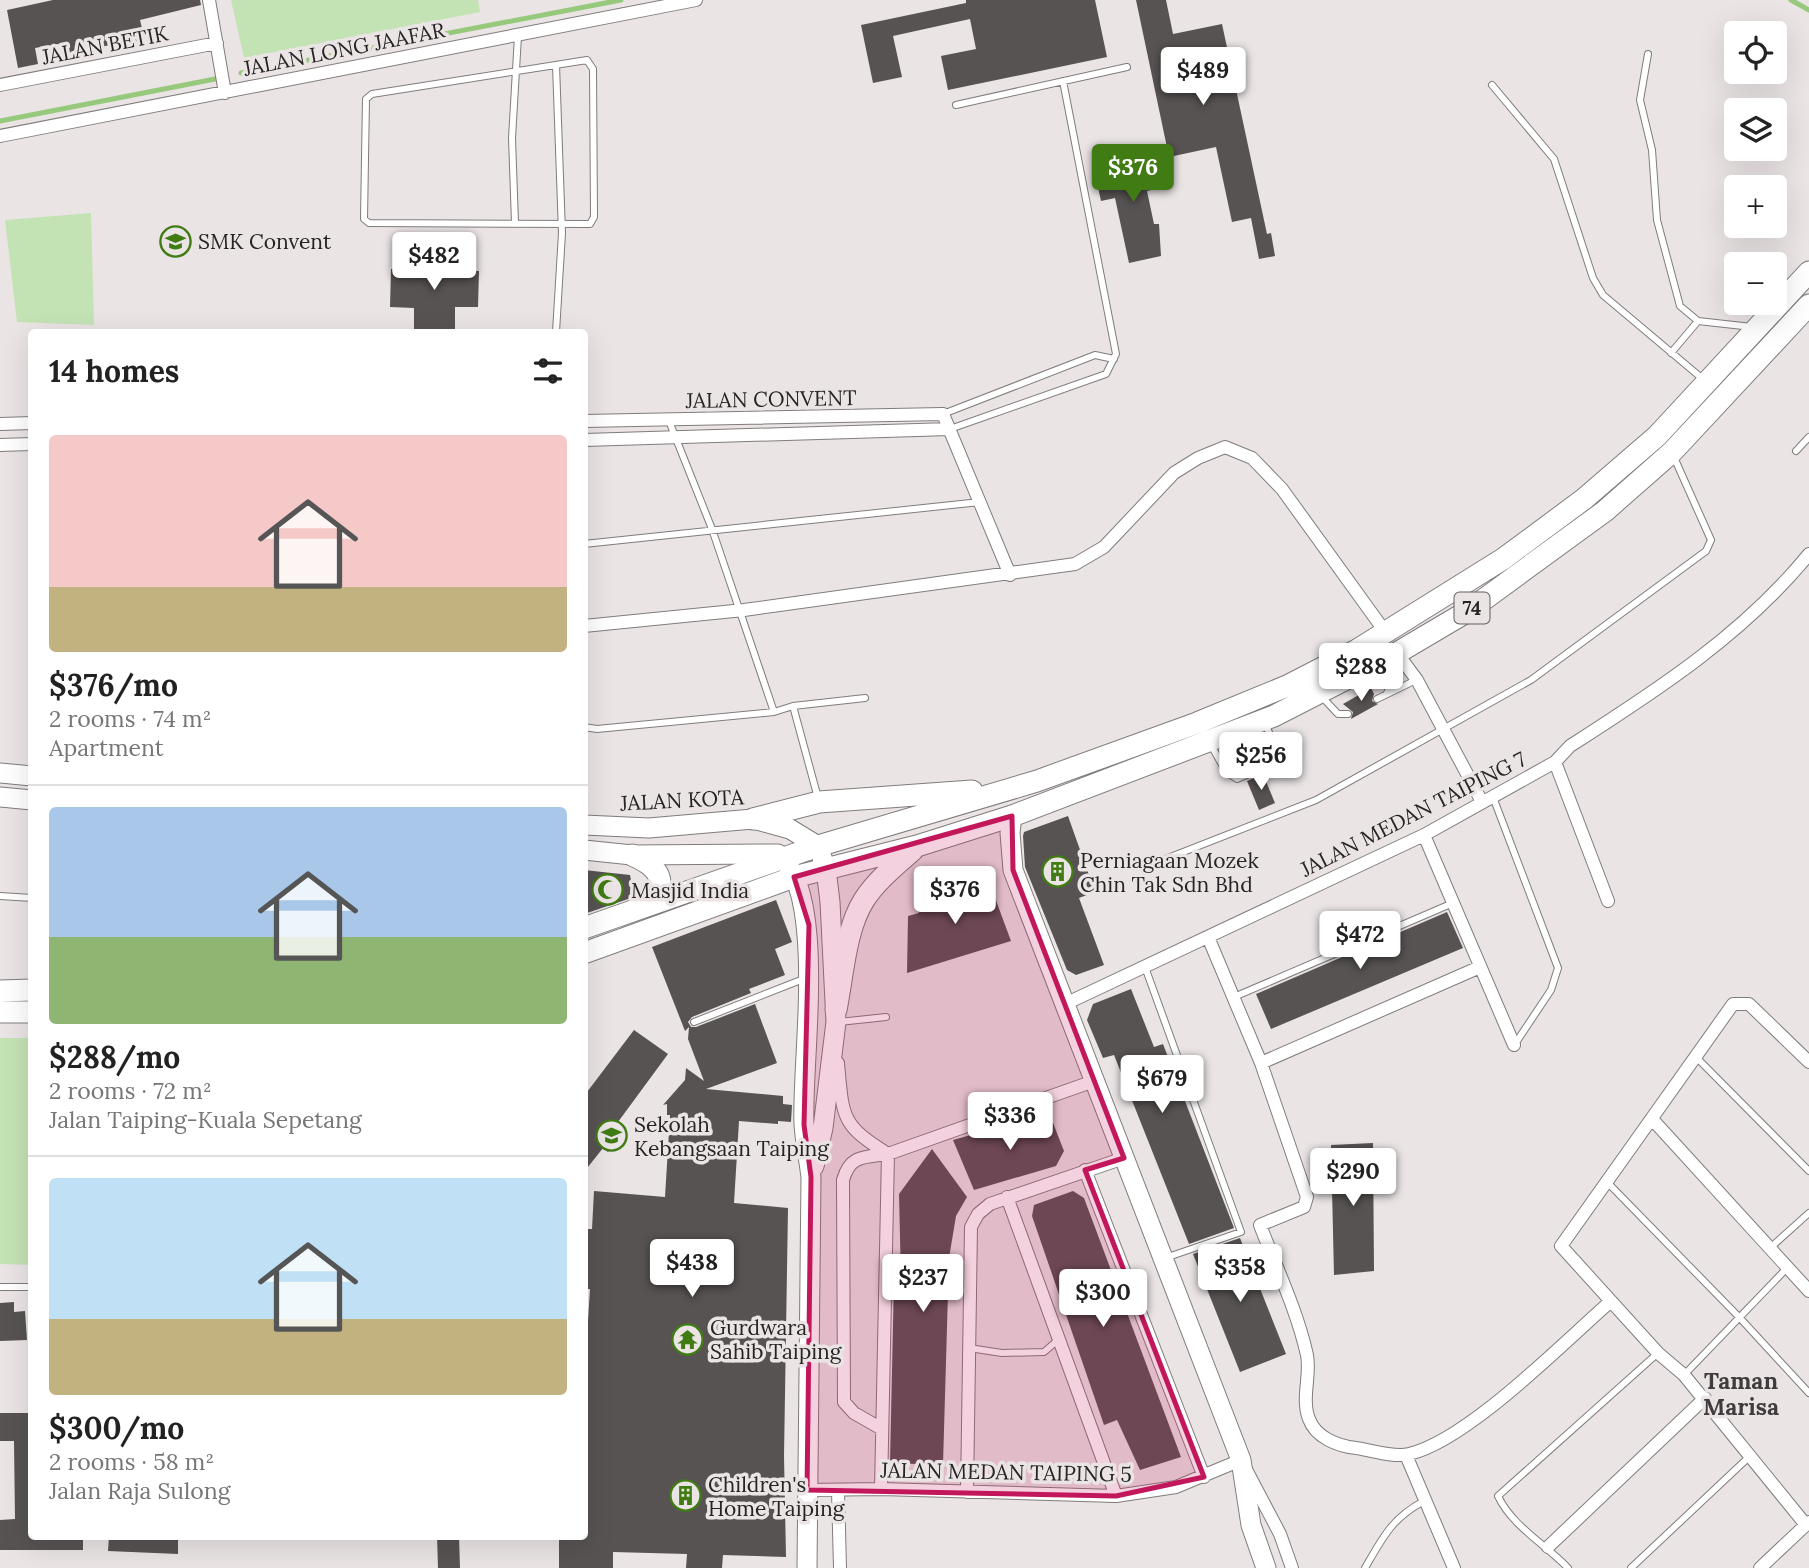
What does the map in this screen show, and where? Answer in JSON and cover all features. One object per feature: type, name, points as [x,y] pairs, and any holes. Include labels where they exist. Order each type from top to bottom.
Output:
[{"type":"main road","name":"74","points":[[588,951],[790,868],[818,846],[1037,781],[1197,723],[1287,686],[1386,633],[1503,559],[1584,499],[1657,436],[1809,272]]},
{"type":"main road","name":"74","points":[[588,927],[656,901],[790,868],[826,869],[917,846],[1012,816],[1263,720],[1390,657],[1468,611],[1605,511],[1672,452],[1809,305]]},
{"type":"main road","points":[[0,773],[28,776]]},
{"type":"main road","points":[[753,819],[826,796],[977,791],[1037,781]]},
{"type":"main road","points":[[0,797],[28,800]]},
{"type":"main road","points":[[1012,816],[1010,833],[1013,870],[1241,1460],[1251,1525],[1266,1568]]},
{"type":"main road","name":"JALAN KOTA","points":[[588,825],[649,828],[753,819],[790,829],[818,846]]},
{"type":"main road","points":[[811,1177],[836,1042],[826,869],[818,846]]},
{"type":"main road","points":[[836,1016],[852,930],[862,902],[878,881],[917,846]]},
{"type":"main road","points":[[588,850],[632,855],[778,854],[790,868],[809,925],[804,1125],[811,1177],[807,1568]]},
{"type":"main road","points":[[632,855],[647,862],[661,876],[662,888],[656,901]]},
{"type":"main road","points":[[0,991],[28,990]]},
{"type":"main road","points":[[0,1012],[28,1012]]},
{"type":"street","points":[[209,0],[225,93]]},
{"type":"street","name":"JALAN LONG JAAFAR","points":[[0,136],[696,0]]},
{"type":"street","name":"JALAN BETIK","points":[[0,85],[217,43]]},
{"type":"street","points":[[943,414],[982,502],[1010,575]]},
{"type":"street","name":"JALAN CONVENT","points":[[588,421],[943,414]]},
{"type":"street","points":[[0,424],[28,424]]},
{"type":"street","name":"JALAN CONVENT","points":[[588,440],[950,429]]},
{"type":"street","points":[[0,445],[28,444]]},
{"type":"street","points":[[588,626],[1010,575],[1074,564],[1104,547],[1174,474],[1198,458],[1225,447],[1252,458],[1282,489],[1386,633]]},
{"type":"street","name":"JALAN MEDAN TAIPING 7","points":[[1065,1004],[1424,835],[1555,762],[1570,746],[1625,711],[1727,636],[1793,573],[1809,554]]},
{"type":"street","points":[[1390,657],[1417,680],[1488,800]]},
{"type":"street","points":[[1555,762],[1608,901]]},
{"type":"street","points":[[1424,835],[1514,1045]]},
{"type":"street","points":[[1208,937],[1261,1063],[1307,1197],[1304,1207],[1260,1225],[1292,1306],[1307,1357],[1309,1419],[1317,1430],[1339,1446],[1406,1455],[1431,1446],[1466,1426],[1611,1301]]},
{"type":"street","points":[[1261,1063],[1480,967]]},
{"type":"street","points":[[1761,1568],[1808,1523],[1684,1375],[1658,1353],[1561,1246],[1733,1004],[1749,1004],[1809,1062]]},
{"type":"street","points":[[836,1042],[847,1122],[856,1135],[888,1154]]},
{"type":"street","points":[[882,1429],[854,1413],[844,1402],[843,1181],[847,1166],[855,1158],[888,1154],[1094,1081]]},
{"type":"street","points":[[1652,1119],[1809,1291]]},
{"type":"street","points":[[881,1489],[888,1154]]},
{"type":"street","points":[[967,1492],[971,1227],[990,1204],[1124,1158]]},
{"type":"street","points":[[1085,1170],[1203,1476]]},
{"type":"street","points":[[1007,1197],[1116,1496]]},
{"type":"street","points":[[1548,1547],[1704,1398]]},
{"type":"street","points":[[1406,1455],[1454,1568]]},
{"type":"street","points":[[1241,1460],[1280,1534],[1293,1568]]},
{"type":"street","name":"JALAN MEDAN TAIPING 5","points":[[807,1490],[881,1489],[1116,1496],[1147,1493],[1203,1476],[1241,1460]]},
{"type":"street","points":[[838,1490],[840,1568]]},
{"type":"lane","points":[[515,223],[512,138],[518,34]]},
{"type":"lane","points":[[1648,54],[1640,100],[1652,150],[1657,220],[1679,306],[1698,321],[1759,328]]},
{"type":"lane","points":[[587,60],[593,69],[594,217],[590,224],[369,223],[363,213],[366,99],[372,94],[556,65],[587,60]]},
{"type":"lane","points":[[556,65],[562,233],[556,329]]},
{"type":"lane","points":[[956,105],[1127,66]]},
{"type":"lane","points":[[950,429],[1107,374],[1114,359],[1116,344],[1063,80]]},
{"type":"lane","points":[[1492,85],[1554,159],[1593,278],[1603,295],[1708,383]]},
{"type":"lane","points":[[1671,354],[1698,321]]},
{"type":"lane","points":[[943,414],[1094,355],[1114,359]]},
{"type":"lane","points":[[668,421],[712,529],[774,712]]},
{"type":"lane","points":[[1796,451],[1809,437]]},
{"type":"lane","points":[[1150,865],[1316,800],[1444,728],[1555,664],[1706,551],[1711,540],[1672,452]]},
{"type":"lane","points":[[588,544],[982,502]]},
{"type":"lane","points":[[1387,693],[1392,681],[1390,657]]},
{"type":"lane","points":[[1377,699],[1417,680]]},
{"type":"lane","points":[[1319,693],[1326,705],[1338,714],[1348,714]]},
{"type":"lane","points":[[588,728],[597,729],[774,712],[793,706],[865,698]]},
{"type":"lane","points":[[793,706],[826,796]]},
{"type":"lane","points":[[1209,742],[1226,772],[1237,779],[1271,764],[1277,754],[1263,720]]},
{"type":"lane","points":[[940,785],[977,791]]},
{"type":"lane","points":[[1488,800],[1558,968],[1551,990],[1514,1045]]},
{"type":"lane","points":[[0,896],[28,898]]},
{"type":"lane","points":[[1234,998],[1453,902]]},
{"type":"lane","points":[[1145,967],[1241,1232],[1163,1259]]},
{"type":"lane","points":[[694,1022],[807,978]]},
{"type":"lane","points":[[836,1016],[886,1017]]},
{"type":"lane","points":[[1695,1056],[1809,1171]]},
{"type":"lane","points":[[1607,1182],[1809,1393]]},
{"type":"lane","points":[[1770,1248],[1809,1213]]},
{"type":"lane","points":[[1684,1375],[1788,1267]]},
{"type":"lane","points":[[0,1287],[28,1287]]},
{"type":"lane","points":[[969,1348],[1002,1353],[1044,1352],[1058,1340]]},
{"type":"lane","points":[[1568,1568],[1548,1547],[1506,1514],[1498,1496],[1658,1353]]},
{"type":"lane","points":[[1631,1568],[1751,1455]]},
{"type":"lane","points":[[1365,1568],[1402,1513],[1424,1501]]},
{"type":"highlighted area","points":[[1012,816],[1013,870],[1124,1158],[1085,1170],[1204,1477],[1116,1496],[807,1490],[811,1177],[804,1125],[809,925],[794,877]]},
{"type":"green space","points":[[231,0],[478,0],[480,12],[244,58]]},
{"type":"green space","points":[[91,213],[94,325],[17,322],[5,220]]},
{"type":"green space","points":[[0,1038],[28,1038],[28,1265],[0,1264]]},
{"type":"building","points":[[53,0],[200,0],[201,5],[140,20],[146,45],[112,53],[110,45],[67,55],[64,43],[35,48],[38,64],[18,68],[7,10]]},
{"type":"building","points":[[966,0],[1095,0],[1107,57],[948,90],[941,56],[976,49],[970,19],[893,36],[902,77],[873,83],[861,25],[966,3]]},
{"type":"building","points":[[1136,0],[1166,0],[1173,34],[1222,24],[1267,234],[1271,233],[1275,256],[1259,259],[1251,218],[1232,222],[1216,147],[1169,157]]},
{"type":"building","points":[[1153,156],[1160,188],[1147,191],[1154,224],[1159,224],[1161,256],[1129,263],[1115,198],[1101,201],[1094,169]]},
{"type":"building","points":[[420,250],[451,251],[451,270],[479,271],[478,307],[455,307],[455,329],[414,329],[414,308],[390,307],[391,269],[420,270]]},
{"type":"building","points":[[1371,688],[1374,694],[1372,701],[1378,704],[1351,719],[1353,712],[1343,704]]},
{"type":"building","points":[[1249,743],[1258,764],[1242,771],[1233,750]]},
{"type":"building","points":[[1263,774],[1275,803],[1259,810],[1247,781]]},
{"type":"building","name":"Perniagaan Mozek Chin Tak Sdn Bhd","points":[[1068,816],[1095,892],[1079,898],[1104,965],[1076,975],[1067,970],[1025,867],[1023,836],[1024,832]]},
{"type":"building","name":"Masjid India","points":[[588,870],[630,875],[634,897],[588,913]]},
{"type":"building","points":[[975,881],[991,887],[1011,941],[907,973],[908,916],[919,913],[917,908],[925,905],[923,899]]},
{"type":"building","points":[[776,900],[792,942],[775,949],[785,975],[749,989],[751,993],[692,1017],[688,1022],[691,1027],[696,1027],[755,1004],[777,1063],[706,1089],[783,1096],[783,1104],[792,1105],[791,1122],[778,1121],[778,1124],[739,1121],[734,1203],[788,1208],[784,1456],[786,1557],[723,1555],[722,1568],[686,1568],[687,1554],[613,1552],[613,1568],[559,1568],[559,1540],[588,1540],[588,1229],[592,1229],[594,1191],[665,1197],[670,1115],[667,1115],[667,1104],[663,1105],[685,1080],[686,1068],[704,1081],[688,1039],[689,1027],[685,1031],[652,947]]},
{"type":"building","points":[[1447,912],[1463,948],[1271,1029],[1256,994]]},
{"type":"building","points":[[1131,989],[1154,1047],[1163,1044],[1234,1228],[1189,1244],[1114,1055],[1103,1058],[1087,1020],[1093,1004]]},
{"type":"building","points":[[634,1030],[668,1054],[618,1122],[626,1128],[608,1152],[603,1148],[588,1167],[588,1091]]},
{"type":"building","points":[[1037,1116],[1053,1123],[1064,1151],[1056,1166],[974,1190],[953,1140]]},
{"type":"building","points":[[1373,1143],[1374,1271],[1334,1275],[1331,1145]]},
{"type":"building","points":[[932,1149],[967,1197],[956,1216],[949,1258],[943,1465],[890,1463],[894,1279],[901,1279],[899,1194]]},
{"type":"building","points":[[1073,1191],[1084,1198],[1181,1457],[1140,1470],[1117,1420],[1104,1425],[1032,1216],[1034,1205]]},
{"type":"building","points":[[1240,1238],[1286,1354],[1240,1372],[1193,1254]]},
{"type":"building","points":[[14,1302],[14,1312],[25,1311],[27,1340],[0,1341],[0,1303]]},
{"type":"building","points":[[0,1413],[28,1413],[28,1540],[83,1540],[83,1550],[0,1550],[0,1520],[15,1519],[14,1441],[0,1441]]},
{"type":"building","points":[[109,1540],[178,1540],[178,1554],[108,1551]]},
{"type":"building","points":[[437,1540],[459,1540],[460,1568],[438,1568]]},
{"type":"waterway","points":[[241,73],[621,0]]},
{"type":"waterway","points":[[1791,0],[1809,10]]},
{"type":"waterway","points":[[0,121],[215,79]]},
{"type":"place","name":"SMK Convent","points":[[175,241]]},
{"type":"place","name":"Perniagaan Mozek Chin Tak Sdn Bhd","points":[[1057,872]]},
{"type":"place","name":"Masjid India","points":[[608,890]]},
{"type":"place","name":"Sekolah Kebangsaan Taiping","points":[[611,1136]]},
{"type":"place","name":"Gurdwara Sahib Taiping","points":[[687,1339]]},
{"type":"place","name":"Children's Home Taiping","points":[[685,1496]]},
{"type":"district","name":"Taman Marisa","points":[[1741,1393]]}]
